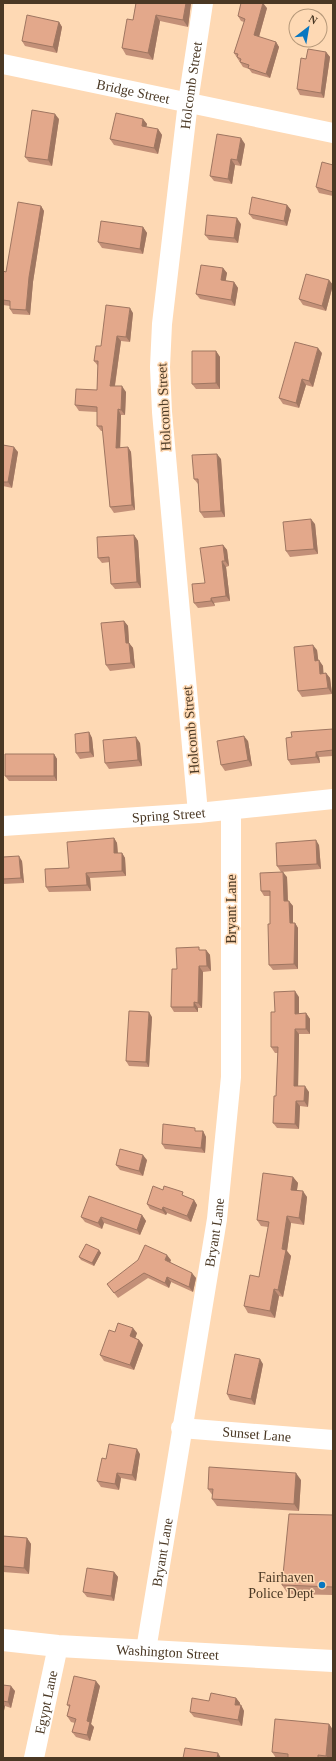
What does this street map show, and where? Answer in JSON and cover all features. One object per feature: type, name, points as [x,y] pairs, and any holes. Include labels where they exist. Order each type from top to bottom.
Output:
[{"type":"main road","name":"Washington Street","points":[[3,1640],[58,1646],[333,1661]]},
{"type":"street","name":"Holcomb Street","points":[[198,813],[162,412],[160,367],[162,324],[188,102],[203,3]]},
{"type":"street","name":"Bridge Street","points":[[3,64],[333,133]]},
{"type":"street","name":"Spring Street","points":[[3,826],[198,813],[333,799]]},
{"type":"street","name":"Bryant Lane","points":[[146,1650],[181,1428],[217,1219],[231,1077],[231,810]]},
{"type":"street","name":"Sunset Lane","points":[[181,1428],[333,1440]]},
{"type":"street","name":"Egypt Lane","points":[[34,1758],[58,1646]]},
{"type":"building","points":[[136,3],[186,3],[183,20],[156,15],[148,53],[122,48],[127,19],[133,20]]},
{"type":"building","points":[[241,3],[263,3],[254,35],[276,42],[266,74],[248,68],[249,65],[240,62],[241,59],[237,57],[238,54],[234,53],[245,19],[238,16]]},
{"type":"building","points":[[27,15],[59,22],[53,47],[22,41]]},
{"type":"building","points":[[308,49],[326,52],[321,93],[297,89],[301,58],[306,59]]},
{"type":"building","points":[[32,110],[55,114],[48,160],[25,157]]},
{"type":"building","points":[[116,113],[143,119],[142,126],[158,129],[154,148],[110,139]]},
{"type":"building","points":[[217,134],[241,138],[237,160],[231,159],[228,179],[210,176]]},
{"type":"building","points":[[322,162],[333,165],[333,192],[316,187]]},
{"type":"building","points":[[252,197],[287,205],[284,221],[249,214]]},
{"type":"building","points":[[18,202],[41,206],[29,277],[26,310],[10,309],[10,301],[3,300],[3,271],[6,272]]},
{"type":"building","points":[[207,215],[237,218],[234,238],[205,235]]},
{"type":"building","points":[[101,221],[143,227],[140,249],[98,242]]},
{"type":"building","points":[[201,265],[223,268],[221,280],[234,282],[231,300],[196,294]]},
{"type":"building","points":[[306,274],[329,280],[322,306],[299,299]]},
{"type":"building","points":[[106,305],[130,308],[126,337],[117,336],[110,386],[122,386],[121,410],[118,409],[116,448],[128,447],[132,505],[110,507],[102,426],[97,426],[97,407],[75,405],[76,389],[97,390],[98,361],[94,361],[96,346],[101,346]]},
{"type":"building","points":[[295,342],[318,348],[309,381],[302,379],[296,403],[279,398]]},
{"type":"building","points":[[192,351],[216,351],[216,383],[192,384]]},
{"type":"building","points":[[3,445],[14,447],[8,482],[3,482]]},
{"type":"building","points":[[217,454],[221,511],[200,512],[198,479],[194,479],[192,455]]},
{"type":"building","points":[[311,519],[314,549],[286,551],[283,522]]},
{"type":"building","points":[[134,535],[137,582],[111,584],[109,557],[98,558],[97,537]]},
{"type":"building","points":[[223,545],[225,561],[222,561],[226,596],[211,598],[211,601],[194,603],[192,584],[205,583],[200,548]]},
{"type":"building","points":[[124,621],[126,643],[129,643],[131,663],[106,665],[101,623]]},
{"type":"building","points":[[313,645],[315,661],[319,660],[320,674],[326,673],[328,688],[298,691],[294,647]]},
{"type":"building","points":[[333,729],[333,750],[316,752],[316,757],[288,760],[286,738],[292,737],[291,732]]},
{"type":"building","points":[[89,732],[90,752],[76,753],[75,734]]},
{"type":"building","points":[[244,736],[248,760],[221,765],[217,741]]},
{"type":"building","points":[[136,737],[138,760],[105,763],[103,740]]},
{"type":"building","points":[[5,754],[54,754],[54,776],[5,776]]},
{"type":"building","points":[[114,838],[114,853],[122,853],[122,871],[86,873],[87,885],[46,887],[45,869],[69,868],[67,842]]},
{"type":"building","points":[[316,840],[317,864],[277,866],[276,843]]},
{"type":"building","points":[[19,856],[21,878],[3,879],[3,857]]},
{"type":"building","points":[[283,872],[284,901],[289,901],[290,923],[295,923],[294,964],[269,965],[268,924],[270,924],[270,891],[261,891],[260,873]]},
{"type":"building","points":[[199,947],[199,950],[206,950],[207,966],[199,966],[198,1003],[194,1002],[194,1007],[171,1007],[172,969],[177,969],[176,948]]},
{"type":"building","points":[[295,991],[295,1014],[306,1013],[306,1029],[295,1029],[294,1086],[305,1086],[304,1101],[296,1101],[295,1124],[273,1123],[274,1096],[276,1096],[278,1047],[271,1047],[271,1012],[275,1012],[274,992]]},
{"type":"building","points":[[129,1011],[149,1012],[146,1062],[126,1061]]},
{"type":"building","points":[[163,1124],[195,1128],[195,1131],[203,1131],[201,1148],[162,1144]]},
{"type":"building","points":[[120,1149],[143,1155],[139,1171],[116,1165]]},
{"type":"building","points":[[263,1173],[293,1177],[291,1190],[303,1191],[299,1218],[287,1216],[282,1249],[286,1250],[278,1290],[274,1289],[270,1311],[244,1306],[250,1275],[259,1277],[269,1222],[257,1220]]},
{"type":"building","points":[[153,1186],[163,1190],[164,1186],[183,1192],[182,1195],[194,1200],[187,1216],[163,1207],[162,1210],[147,1204]]},
{"type":"building","points":[[89,1196],[142,1215],[137,1230],[101,1217],[98,1223],[81,1217]]},
{"type":"building","points":[[86,1244],[99,1250],[92,1263],[79,1257]]},
{"type":"building","points":[[145,1245],[167,1255],[165,1260],[192,1273],[189,1287],[167,1277],[165,1283],[144,1273],[114,1293],[107,1284],[138,1260]]},
{"type":"building","points":[[118,1323],[133,1328],[130,1336],[139,1340],[130,1365],[100,1355],[109,1330],[115,1332]]},
{"type":"building","points":[[235,1354],[260,1359],[251,1399],[227,1394]]},
{"type":"building","points":[[109,1444],[137,1449],[132,1475],[117,1473],[115,1484],[97,1481],[102,1458],[106,1459]]},
{"type":"building","points":[[209,1467],[296,1473],[294,1504],[212,1499],[213,1489],[208,1489]]},
{"type":"building","points":[[289,1514],[333,1515],[333,1587],[282,1585]]},
{"type":"building","points":[[3,1536],[27,1538],[24,1568],[3,1566]]},
{"type":"building","points":[[87,1568],[114,1572],[111,1596],[83,1592]]},
{"type":"building","points":[[74,1676],[96,1681],[87,1721],[90,1722],[87,1735],[72,1732],[76,1719],[67,1716],[70,1705],[67,1705]]},
{"type":"building","points":[[3,1685],[11,1686],[8,1702],[3,1701]]},
{"type":"building","points":[[211,1693],[236,1698],[235,1705],[241,1705],[238,1720],[190,1712],[192,1698],[209,1701]]},
{"type":"building","points":[[275,1719],[329,1724],[326,1756],[318,1755],[318,1758],[288,1758],[288,1754],[272,1752]]},
{"type":"building","points":[[185,1748],[218,1753],[217,1758],[183,1758]]},
{"type":"place","name":"Fairhaven Police Dept","points":[[322,1585]]}]
